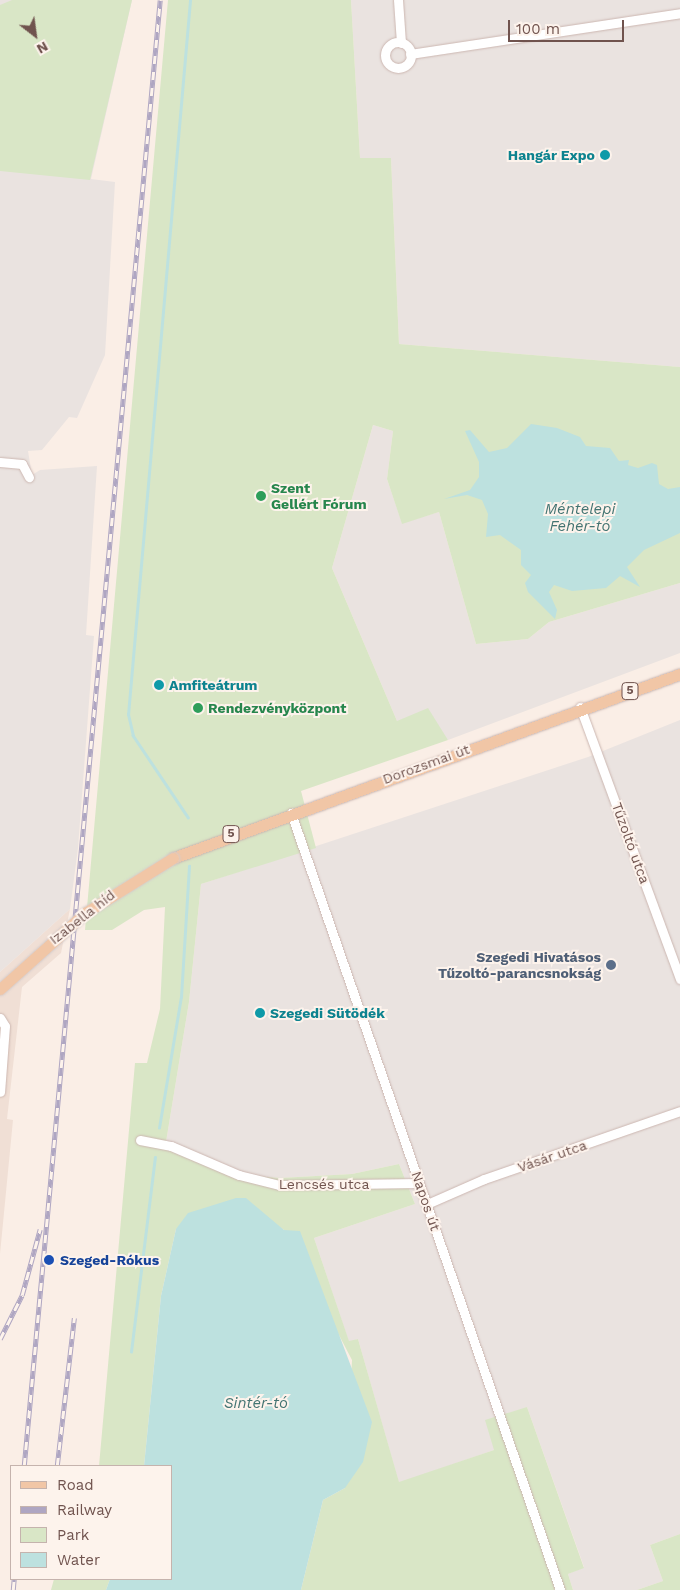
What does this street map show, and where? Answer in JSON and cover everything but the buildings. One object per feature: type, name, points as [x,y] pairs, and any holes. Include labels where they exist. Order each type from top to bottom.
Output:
[{"type":"main road","name":"Dorozsmai út","points":[[173,858],[580,707],[680,674]]},
{"type":"main road","name":"Izabella híd","points":[[0,989],[91,908],[173,858]]},
{"type":"street","points":[[398,0],[398,43],[385,53],[390,65],[402,67],[410,54],[680,13]]},
{"type":"street","points":[[398,43],[410,54]]},
{"type":"street","points":[[0,462],[22,464],[29,477]]},
{"type":"street","name":"Tűzoltó utca","points":[[580,707],[680,979]]},
{"type":"street","name":"Napos út","points":[[291,813],[560,1590]]},
{"type":"street","points":[[0,1018],[5,1026],[0,1092]]},
{"type":"street","name":"Vásár utca","points":[[426,1204],[484,1179],[680,1112]]},
{"type":"street","name":"Lencsés utca","points":[[144,1139],[245,1177],[278,1185],[420,1183]]},
{"type":"shaded area","points":[[0,0],[132,0],[91,179],[115,182],[105,355],[77,418],[69,417],[42,450],[28,451],[32,475],[40,470],[97,466],[86,635],[94,636],[78,848],[70,909],[0,972]]},
{"type":"shaded area","points":[[351,0],[680,0],[680,367],[399,344],[391,158],[360,158]]},
{"type":"shaded area","points":[[373,425],[393,431],[387,479],[402,523],[439,512],[476,644],[528,639],[549,622],[680,583],[680,653],[448,740],[434,724],[397,721],[332,568]]},
{"type":"shaded area","points":[[680,720],[680,1534],[650,1545],[663,1581],[637,1590],[573,1590],[568,1574],[584,1567],[527,1407],[494,1450],[399,1483],[358,1339],[349,1342],[314,1238],[415,1204],[399,1164],[352,1174],[280,1178],[247,1175],[166,1142],[189,1002],[201,884],[588,757]]},
{"type":"shaded area","points":[[70,909],[61,953],[22,987],[7,1119],[13,1120],[0,1254],[0,972]]},
{"type":"green space","points":[[12,0],[132,0],[90,180],[0,171],[0,5]]},
{"type":"green space","points":[[168,0],[351,0],[360,158],[391,158],[399,344],[680,367],[680,583],[549,622],[528,639],[476,644],[439,512],[402,524],[387,479],[393,431],[373,425],[332,568],[397,721],[428,708],[448,740],[301,791],[316,848],[201,884],[189,1002],[166,1142],[247,1175],[280,1178],[352,1174],[399,1164],[415,1204],[314,1238],[349,1341],[358,1339],[399,1482],[494,1450],[485,1420],[527,1407],[584,1568],[568,1574],[573,1590],[301,1590],[323,1500],[345,1488],[352,1360],[284,1230],[273,1223],[176,1229],[161,1296],[144,1465],[99,1465],[135,1063],[147,1063],[160,1009],[165,907],[144,910],[112,930],[85,930]]},
{"type":"green space","points":[[680,1534],[680,1590],[637,1590],[663,1581],[650,1545]]},
{"type":"green space","points":[[54,1580],[110,1580],[106,1590],[51,1590]]},
{"type":"water","name":"Méntelepi Fehér-tó","points":[[531,424],[557,428],[580,437],[586,446],[610,448],[619,461],[629,460],[628,465],[638,468],[652,463],[657,465],[659,484],[668,489],[680,487],[680,533],[644,550],[627,567],[640,587],[620,576],[606,588],[572,591],[554,585],[549,592],[557,610],[555,619],[528,592],[525,583],[531,575],[521,565],[521,550],[500,535],[486,537],[488,514],[482,500],[467,495],[444,499],[470,490],[479,477],[479,462],[465,431],[470,430],[489,452],[507,448]]},
{"type":"water","name":"Sintér-tó","points":[[236,1198],[246,1198],[284,1230],[300,1231],[372,1422],[363,1462],[345,1488],[323,1500],[301,1590],[106,1590],[110,1580],[172,1580],[172,1465],[144,1465],[161,1296],[176,1229],[188,1213]]},
{"type":"waterway","points":[[188,818],[133,736],[128,715],[190,0]]},
{"type":"waterway","points":[[159,1128],[181,997],[189,866]]},
{"type":"waterway","points":[[131,1352],[155,1157]]},
{"type":"railway","points":[[24,1465],[160,0]]},
{"type":"railway","points":[[0,1339],[22,1295],[40,1229]]},
{"type":"railway","points":[[57,1465],[74,1318]]},
{"type":"railway","points":[[13,1590],[14,1580]]},
{"type":"place","name":"Hangár Expo","points":[[605,155]]},
{"type":"place","name":"Szent Gellért Fórum","points":[[261,496]]},
{"type":"place","name":"Amfiteátrum","points":[[159,685]]},
{"type":"place","name":"Rendezvényközpont","points":[[198,708]]},
{"type":"place","name":"Szegedi Hivatásos Tűzoltó-parancsnokság","points":[[611,965]]},
{"type":"place","name":"Szegedi Sütödék","points":[[260,1013]]},
{"type":"place","name":"Szeged-Rókus","points":[[49,1260]]}]
